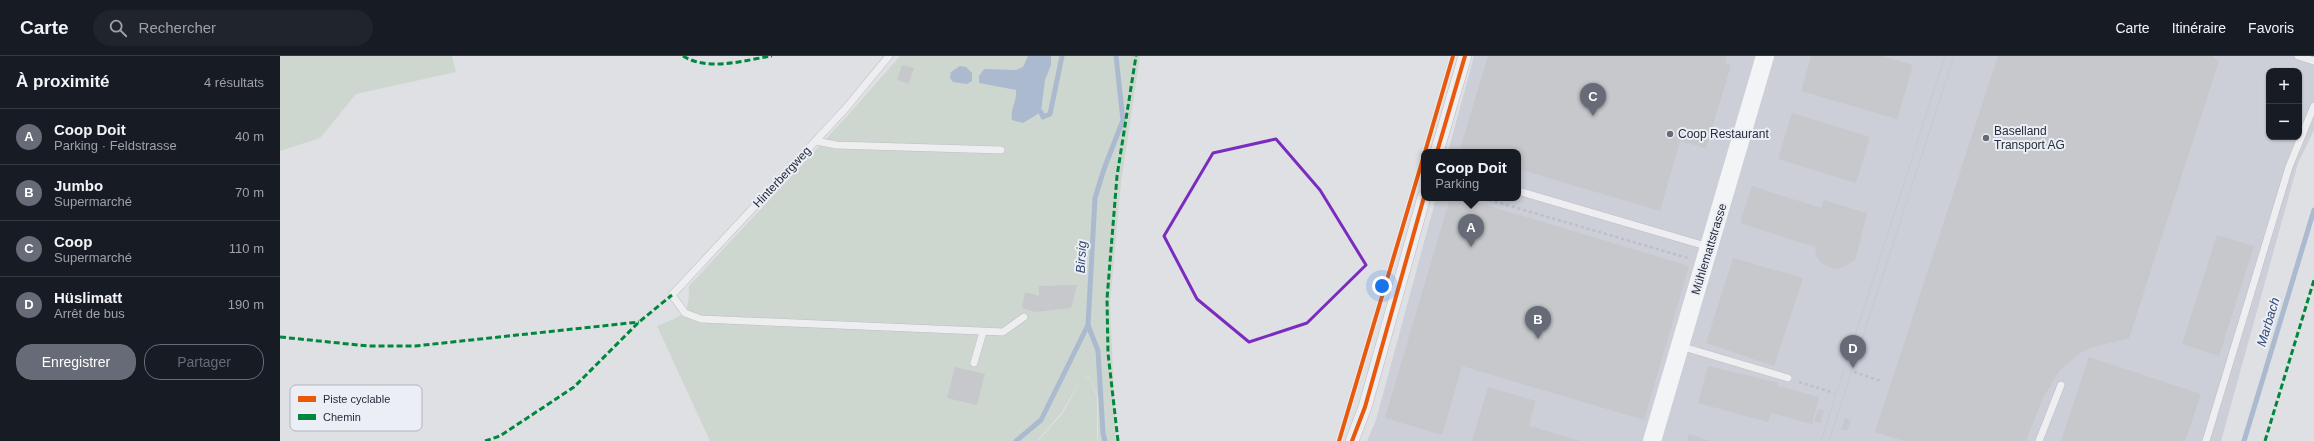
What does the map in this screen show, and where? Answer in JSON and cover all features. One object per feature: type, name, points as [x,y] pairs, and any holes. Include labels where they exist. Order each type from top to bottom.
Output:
[{"type":"main road","name":"Mühlemattstrasse","points":[[1652,441],[1765,56]]},
{"type":"street","points":[[1438,149],[1465,56]]},
{"type":"street","points":[[1352,441],[1365,407],[1423,201]]},
{"type":"lane","name":"Hinterbergweg","points":[[889,56],[816,141],[672,295],[685,314],[700,319],[983,332]]},
{"type":"lane","points":[[2298,56],[2314,61]]},
{"type":"lane","points":[[2206,441],[2289,167],[2314,106]]},
{"type":"lane","points":[[816,141],[836,145],[1001,150]]},
{"type":"lane","points":[[1521,191],[1707,255]]},
{"type":"lane","points":[[974,363],[983,332],[1003,332],[1024,317]]},
{"type":"lane","points":[[1680,346],[1788,378]]},
{"type":"lane","points":[[2039,441],[2061,385]]},
{"type":"path","points":[[1495,201],[1707,255]]},
{"type":"path","points":[[1845,359],[1857,363]]},
{"type":"path","points":[[1854,372],[1881,381]]},
{"type":"path","points":[[1788,378],[1834,393]]},
{"type":"highlighted area","points":[[1276,139],[1320,190],[1366,265],[1307,323],[1249,342],[1197,299],[1164,236],[1213,153]]},
{"type":"shaded area","points":[[280,56],[452,56],[456,72],[356,94],[320,138],[280,151]]},
{"type":"shaded area","points":[[900,56],[1140,56],[1121,183],[1110,303],[1116,441],[1098,441],[1098,397],[1089,376],[1084,378],[1089,377],[1097,397],[1097,441],[1038,441],[1063,413],[1080,380],[1062,412],[1037,441],[710,441],[657,326],[683,314],[688,304],[689,286],[849,114]]},
{"type":"shaded area","points":[[1474,56],[2314,56],[2314,130],[2298,163],[2221,441],[1367,441],[1376,420],[1435,201],[1521,201],[1521,149],[1449,149]]},
{"type":"water","points":[[1028,56],[1051,56],[1051,65],[1045,80],[1041,112],[1023,123],[1012,120],[1016,90],[979,83],[979,76],[984,69],[1016,70],[1023,67]]},
{"type":"water","points":[[960,66],[966,67],[972,73],[972,81],[967,84],[953,82],[950,78],[951,72]]},
{"type":"building","points":[[1488,56],[1727,56],[1725,63],[1731,65],[1706,148],[1680,141],[1660,211],[1521,170],[1521,149],[1460,149]]},
{"type":"building","points":[[1811,56],[1882,56],[1913,65],[1897,119],[1801,91]]},
{"type":"building","points":[[1998,56],[2212,56],[2219,61],[2129,338],[2090,348],[2079,354],[2060,370],[2042,400],[2026,441],[1904,441],[1875,432]]},
{"type":"building","points":[[902,65],[914,68],[909,84],[897,80]]},
{"type":"building","points":[[1792,113],[1870,137],[1856,183],[1778,159]]},
{"type":"building","points":[[1752,186],[1821,208],[1824,200],[1867,213],[1855,260],[1841,268],[1833,269],[1820,262],[1816,255],[1815,247],[1740,223]]},
{"type":"building","points":[[1449,201],[1473,201],[1689,266],[1644,420],[1462,366],[1442,435],[1385,418]]},
{"type":"building","points":[[2217,235],[2254,246],[2219,356],[2182,344]]},
{"type":"building","points":[[1733,258],[1803,278],[1774,366],[1706,343]]},
{"type":"building","points":[[1077,285],[1071,308],[1036,312],[1022,308],[1025,292],[1039,296],[1039,286]]},
{"type":"building","points":[[2089,357],[2201,394],[2185,441],[2061,441]]},
{"type":"building","points":[[1708,366],[1779,383],[1778,386],[1819,397],[1812,424],[1771,413],[1768,422],[1698,403]]},
{"type":"building","points":[[955,367],[985,374],[977,405],[947,398]]},
{"type":"building","points":[[1488,387],[1536,401],[1529,426],[1581,441],[1472,441]]},
{"type":"building","points":[[1818,409],[1824,411],[1820,423],[1814,421]]},
{"type":"building","points":[[1845,418],[1851,420],[1847,431],[1841,429]]},
{"type":"building","points":[[1689,434],[1710,441],[1687,441]]},
{"type":"waterway","points":[[1041,112],[1043,117],[1050,114],[1062,56]]},
{"type":"waterway","name":"Birsig","points":[[1016,441],[1041,420],[1088,325],[1095,198],[1104,169],[1123,120],[1116,56]]},
{"type":"waterway","name":"Marbach","points":[[2244,441],[2314,210]]},
{"type":"waterway","points":[[1088,325],[1098,351],[1103,433],[1105,441]]},
{"type":"tram line","points":[[1821,441],[1945,56]]},
{"type":"tram line","points":[[1829,441],[1954,56]]},
{"type":"marked path","points":[[683,56],[693,61],[715,64],[727,64],[772,56]]},
{"type":"marked path","points":[[1118,441],[1108,353],[1107,299],[1117,176],[1136,56]]},
{"type":"marked path","points":[[2265,441],[2314,280]]},
{"type":"marked path","points":[[485,441],[500,436],[574,387],[639,322],[672,295]]},
{"type":"marked path","points":[[280,337],[368,346],[415,346],[639,322]]},
{"type":"cycle path","points":[[1426,149],[1453,56]]},
{"type":"cycle path","points":[[1438,149],[1465,56]]},
{"type":"cycle path","points":[[1339,441],[1421,165]]},
{"type":"cycle path","points":[[1352,441],[1365,407],[1423,201]]},
{"type":"place","name":"Coop","points":[[1593,116]]},
{"type":"place","name":"Coop Restaurant","points":[[1670,134]]},
{"type":"place","name":"Baselland Transport AG","points":[[1986,138]]},
{"type":"place","name":"Coop Doit","points":[[1471,247]]},
{"type":"place","name":"Jumbo","points":[[1538,339]]},
{"type":"place","name":"Hüslimatt","points":[[1853,368]]}]
